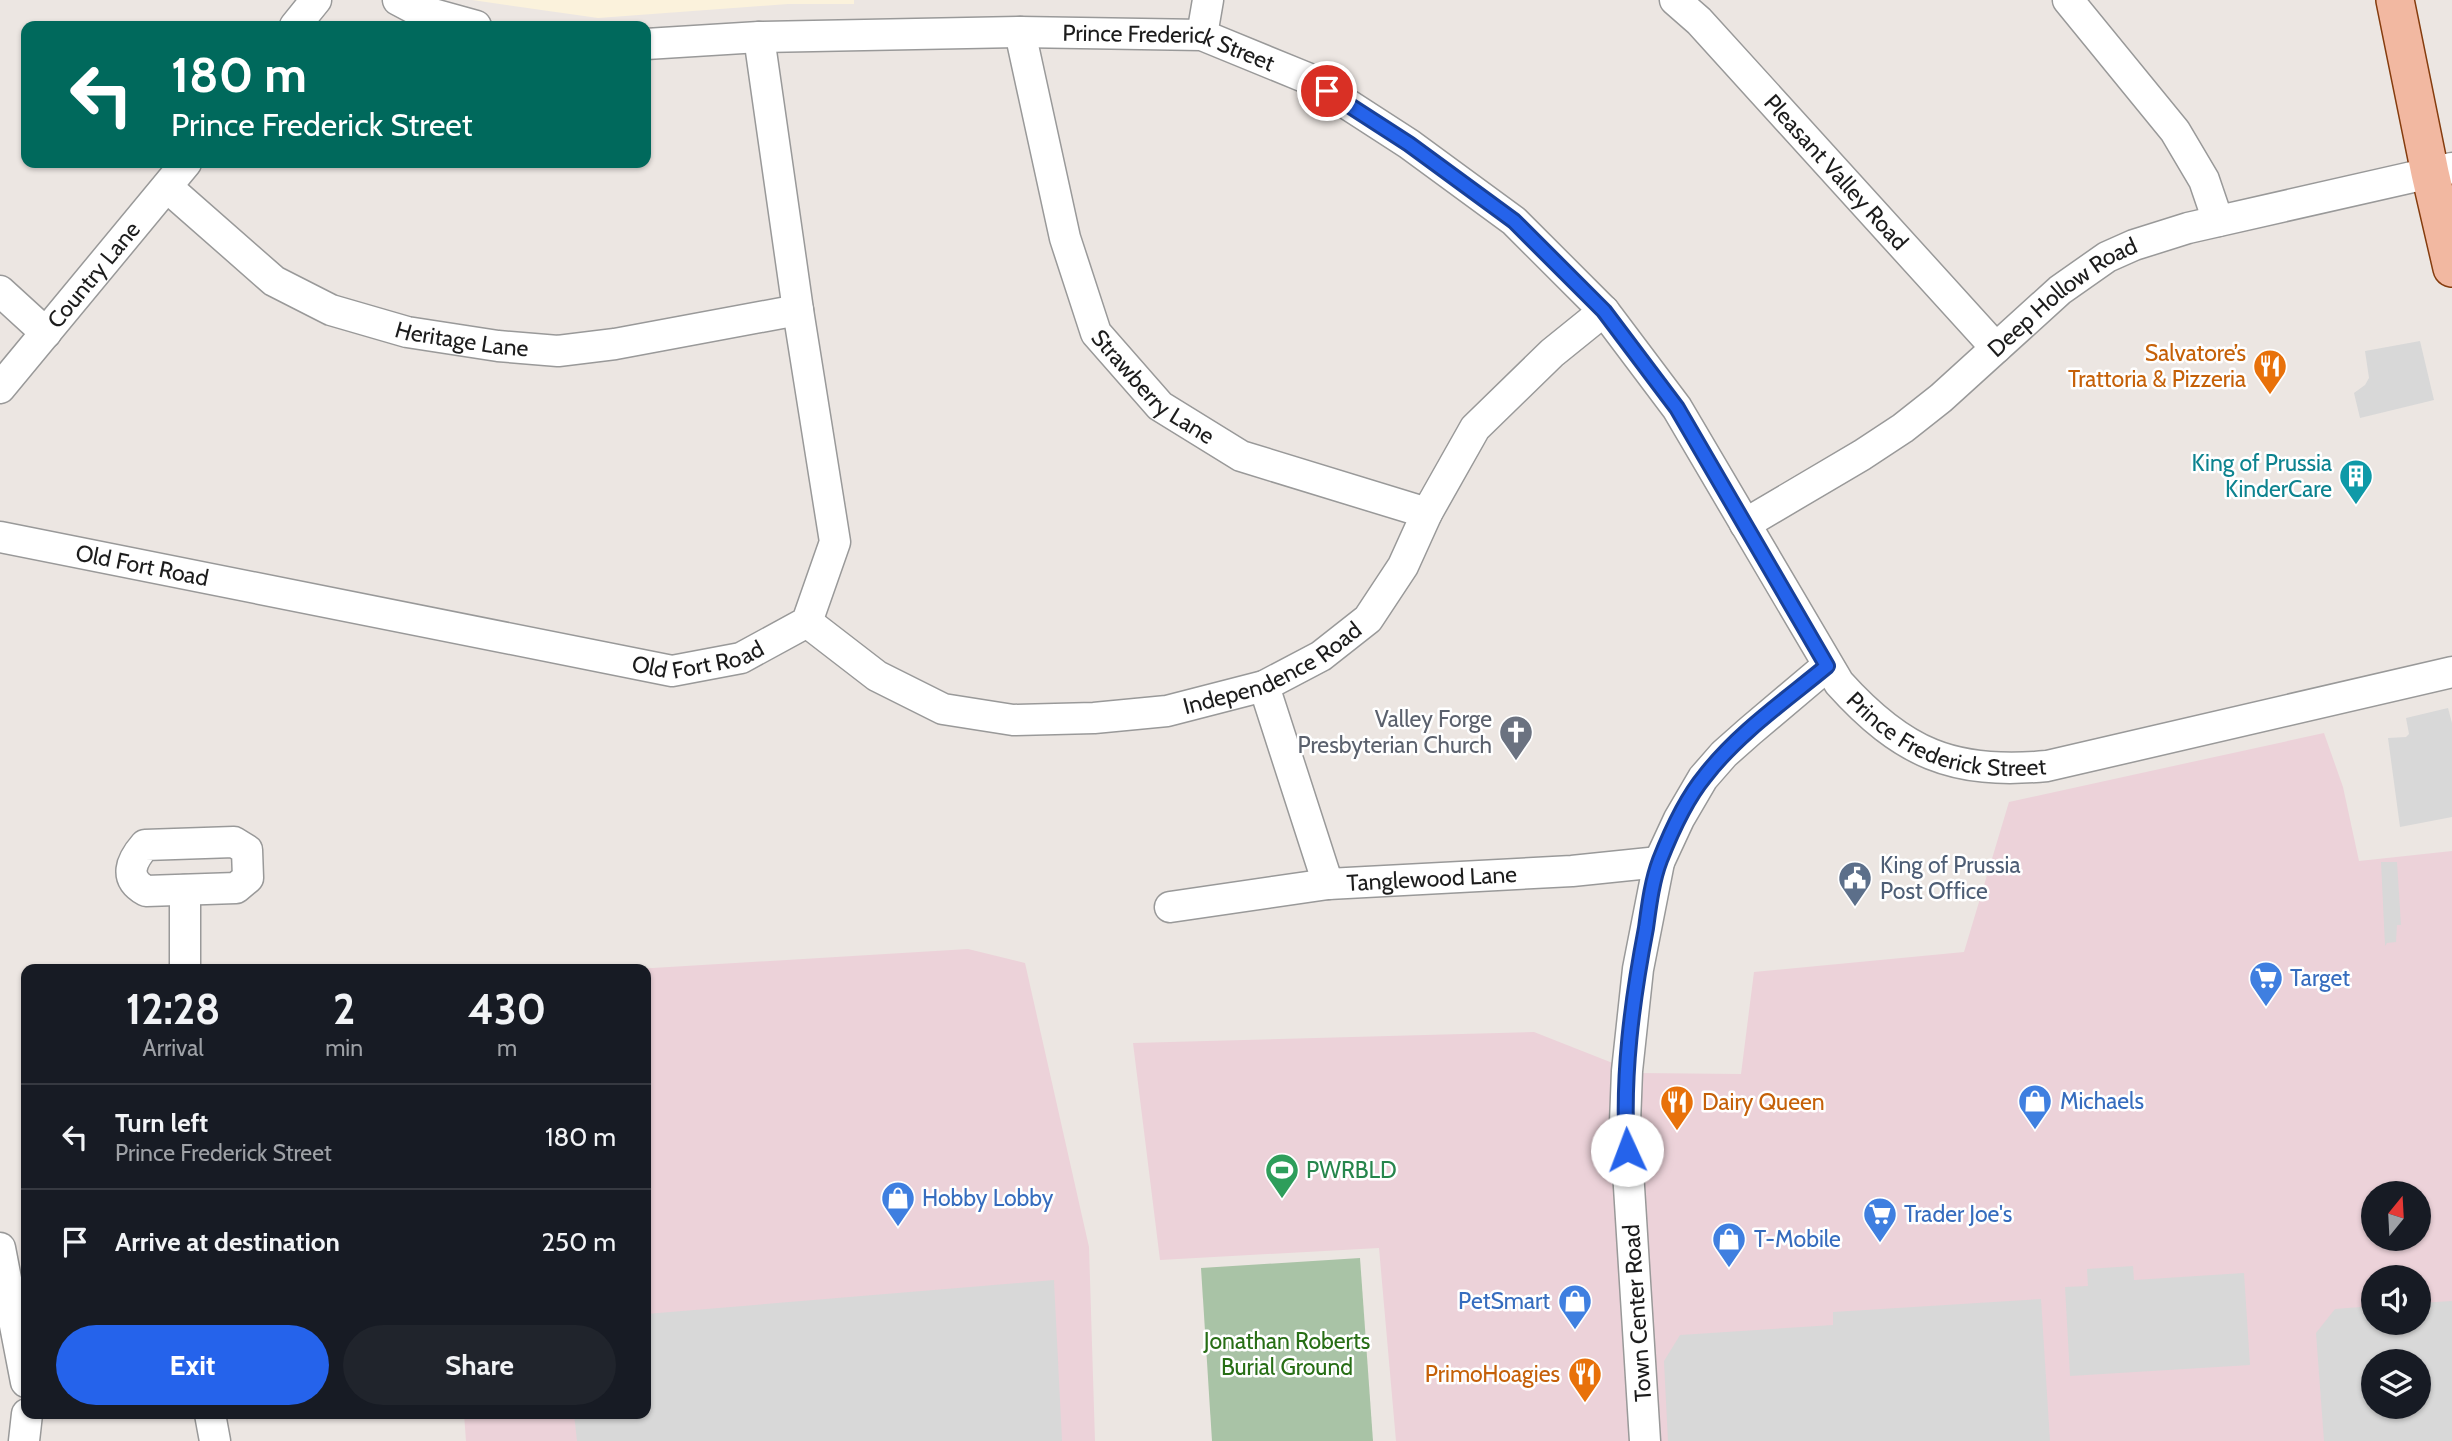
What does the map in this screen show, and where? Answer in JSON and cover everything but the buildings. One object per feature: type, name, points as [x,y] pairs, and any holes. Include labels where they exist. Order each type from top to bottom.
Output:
[{"type":"main road","points":[[2395,0],[2441,170],[2452,268]]},
{"type":"street","points":[[299,21],[316,0]]},
{"type":"street","points":[[398,0],[415,9],[458,21]]},
{"type":"street","points":[[1202,35],[1208,0]]},
{"type":"street","name":"Pleasant Valley Road","points":[[1675,0],[1699,21],[1996,348]]},
{"type":"street","points":[[2082,5],[2175,131],[2204,180],[2218,221]]},
{"type":"street","name":"Prince Frederick Street","points":[[651,44],[759,37],[1020,32],[1202,35],[1307,78],[1409,144],[1514,221],[1604,311],[1677,408],[1827,666],[1876,721],[1898,737],[1945,760],[1994,769],[2073,762],[2452,673]]},
{"type":"street","name":"Strawberry Lane","points":[[1020,32],[1065,238],[1096,333],[1160,406],[1241,456],[1427,513]]},
{"type":"street","points":[[759,37],[835,542],[807,622]]},
{"type":"street","name":"Country Lane","points":[[0,388],[183,168]]},
{"type":"street","name":"Deep Hollow Road","points":[[1745,524],[1903,428],[1941,398],[2060,290],[2107,257],[2161,236],[2218,221],[2441,170]]},
{"type":"street","name":"Heritage Lane","points":[[167,187],[274,281],[331,310],[407,332],[498,346],[558,351],[615,344],[798,310]]},
{"type":"street","points":[[0,291],[46,332]]},
{"type":"street","name":"Independence Road","points":[[807,622],[877,676],[943,709],[1013,720],[1094,718],[1167,711],[1264,686],[1321,656],[1368,619],[1403,566],[1427,513],[1475,428],[1552,354],[1604,311]]},
{"type":"street","name":"Old Fort Road","points":[[0,537],[672,671],[741,658],[807,622]]},
{"type":"street","name":"Town Center Road","points":[[1645,1441],[1625,1123],[1627,1071],[1638,969],[1659,862],[1679,819],[1703,778],[1749,731],[1827,666]]},
{"type":"street","name":"Tanglewood Lane","points":[[1264,686],[1328,884],[1572,871],[1659,862]]},
{"type":"street","points":[[1170,907],[1328,884]]},
{"type":"street","points":[[184,890],[185,964]]},
{"type":"street","points":[[0,1248],[21,1356]]},
{"type":"street","points":[[24,1441],[26,1419]]},
{"type":"street","points":[[212,1419],[215,1441]]},
{"type":"shaded area","points":[[472,0],[854,0],[854,4],[788,4],[598,18]]},
{"type":"shaded area","points":[[2420,341],[2434,400],[2360,418],[2354,393],[2365,385],[2369,378],[2365,351]]},
{"type":"shaded area","points":[[2448,708],[2452,723],[2452,817],[2400,827],[2388,738],[2406,737],[2409,734],[2406,718]]},
{"type":"shaded area","points":[[2324,733],[2343,787],[2359,861],[2452,851],[2452,1441],[1396,1441],[1379,1248],[1160,1260],[1133,1043],[1534,1032],[1638,1073],[1741,1074],[1754,972],[1964,952],[2009,802]]},
{"type":"shaded area","points":[[2381,862],[2397,862],[2401,925],[2397,925],[2396,942],[2387,943],[2385,946]]},
{"type":"shaded area","points":[[968,949],[1025,963],[1089,1247],[1095,1441],[466,1441],[464,1419],[651,1419],[651,968]]},
{"type":"shaded area","points":[[2133,1266],[2134,1280],[2244,1273],[2250,1365],[2070,1376],[2065,1287],[2088,1286],[2087,1269]]},
{"type":"shaded area","points":[[1054,1280],[1062,1441],[577,1441],[575,1419],[651,1419],[651,1314]]},
{"type":"shaded area","points":[[2041,1299],[2050,1441],[1668,1441],[1664,1361],[1680,1335],[1833,1325],[1833,1312]]},
{"type":"shaded area","points":[[2452,1301],[2452,1441],[2324,1441],[2316,1333],[2335,1309],[2361,1307],[2361,1335],[2431,1335],[2431,1302]]},
{"type":"green space","name":"Jonathan Roberts Burial Ground","points":[[1360,1258],[1373,1441],[1212,1441],[1201,1268]]},
{"type":"place","name":"Salvatore’s Trattoria & Pizzeria","points":[[2270,396]]},
{"type":"place","name":"King of Prussia KinderCare","points":[[2356,506]]},
{"type":"place","name":"Valley Forge Presbyterian Church","points":[[1516,762]]},
{"type":"place","name":"King of Prussia Post Office","points":[[1855,908]]},
{"type":"place","name":"Target","points":[[2266,1008]]},
{"type":"place","name":"Michaels","points":[[2035,1131]]},
{"type":"place","name":"Dairy Queen","points":[[1677,1132]]},
{"type":"place","name":"PWRBLD","points":[[1282,1200]]},
{"type":"place","name":"Hobby Lobby","points":[[898,1228]]},
{"type":"place","name":"Trader Joe's","points":[[1880,1244]]},
{"type":"place","name":"T-Mobile","points":[[1729,1269]]},
{"type":"place","name":"PetSmart","points":[[1575,1331]]},
{"type":"place","name":"PrimoHoagies","points":[[1585,1404]]},
{"type":"route","points":[[1327,91],[1409,144],[1514,221],[1604,311],[1677,408],[1827,666],[1749,731],[1703,778],[1679,819],[1659,862],[1638,969],[1627,1071],[1627,1150]]}]
